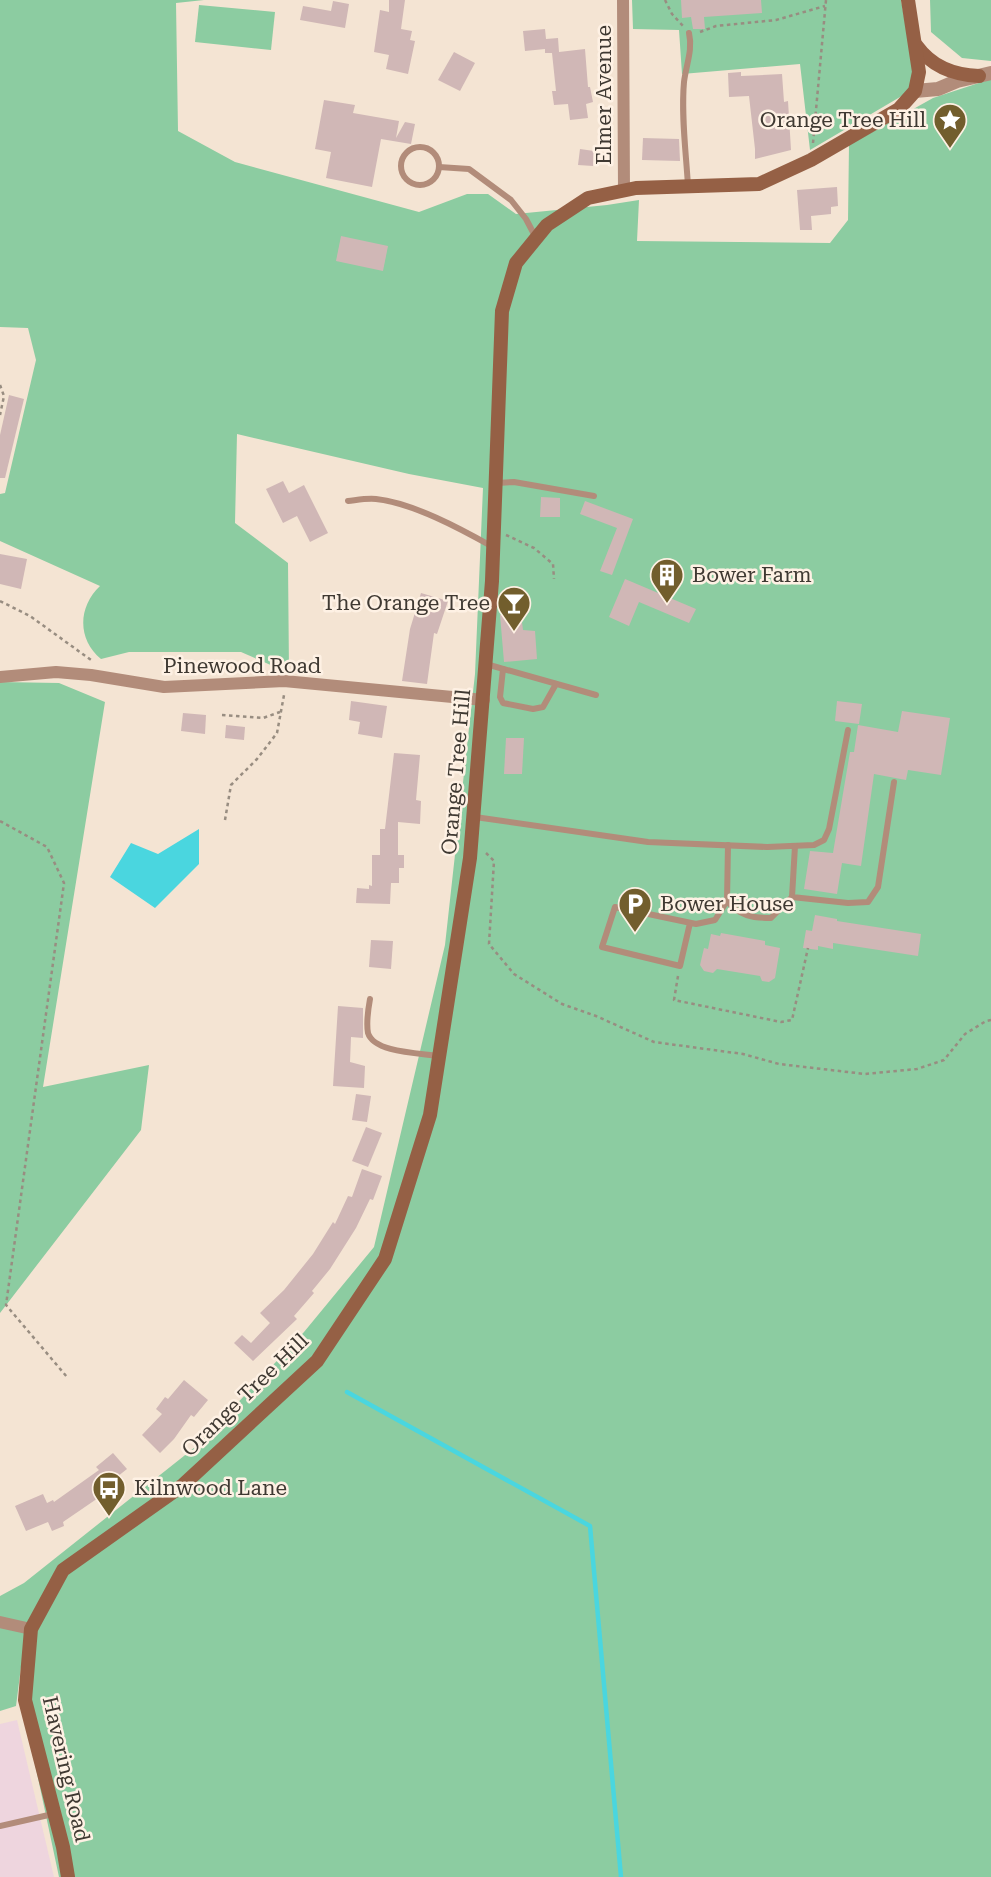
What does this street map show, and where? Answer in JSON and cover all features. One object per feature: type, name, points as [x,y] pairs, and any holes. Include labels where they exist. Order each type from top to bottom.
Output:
[{"type":"main road","points":[[908,0],[919,72],[915,91]]},
{"type":"main road","points":[[916,45],[932,62],[947,70],[959,75],[985,74]]},
{"type":"main road","name":"Orange Tree Hill","points":[[31,1629],[63,1570],[183,1485],[317,1361],[385,1259],[430,1115],[472,838],[484,700],[502,311],[516,263],[547,225],[588,198],[624,190],[759,184],[811,160],[899,109],[915,91]]},
{"type":"main road","name":"Havering Road","points":[[31,1629],[25,1700],[68,1877]]},
{"type":"street","name":"Elmer Avenue","points":[[623,0],[624,190]]},
{"type":"street","points":[[915,91],[927,92],[985,74]]},
{"type":"street","name":"Pinewood Road","points":[[0,677],[56,672],[164,687],[286,681],[484,700]]},
{"type":"street","points":[[0,1622],[31,1629]]},
{"type":"lane","points":[[688,186],[683,116],[684,80],[691,54],[689,33]]},
{"type":"lane","points":[[419,146],[433,152],[439,167],[436,177],[419,186],[407,181],[400,170],[400,164],[406,152],[419,146]]},
{"type":"lane","points":[[439,167],[469,169],[511,200],[526,219],[536,239]]},
{"type":"lane","points":[[496,483],[514,482],[594,496]]},
{"type":"lane","points":[[348,500],[375,499],[397,504],[493,540]]},
{"type":"lane","points":[[486,664],[596,695]]},
{"type":"lane","points":[[503,669],[499,697],[503,703],[533,709],[543,708],[556,684]]},
{"type":"lane","points":[[473,816],[648,842],[814,845],[824,840],[829,829],[848,730]]},
{"type":"lane","points":[[792,897],[848,903],[868,902],[878,887],[894,782]]},
{"type":"lane","points":[[690,923],[680,966],[602,947],[615,907],[696,924],[715,920],[727,901],[728,845]]},
{"type":"lane","points":[[727,901],[733,908],[751,918],[771,918],[792,897],[795,846]]},
{"type":"lane","points":[[370,999],[368,1032],[372,1041],[381,1047],[439,1056]]},
{"type":"lane","points":[[0,1825],[54,1814]]},
{"type":"path","points":[[665,0],[672,14],[689,33],[706,31],[716,26],[776,20],[825,6]]},
{"type":"path","points":[[811,160],[826,0]]},
{"type":"path","points":[[0,385],[4,396],[0,415]]},
{"type":"path","points":[[493,540],[512,536],[534,548],[553,564],[554,579]]},
{"type":"path","points":[[0,601],[30,616],[116,679]]},
{"type":"path","points":[[225,820],[231,785],[257,759],[277,733],[286,681]]},
{"type":"path","points":[[222,715],[262,718],[281,712]]},
{"type":"path","points":[[0,821],[47,847],[64,883],[6,1305],[67,1377]]},
{"type":"path","points":[[472,838],[494,861],[489,944],[514,974],[562,1004],[654,1042],[743,1054],[779,1064],[865,1074],[917,1069],[944,1060],[965,1034],[986,1020],[991,1020]]},
{"type":"path","points":[[680,966],[674,1000],[781,1022],[792,1020],[808,948]]},
{"type":"path","points":[[0,1308],[6,1305]]},
{"type":"shaded area","points":[[17,1720],[54,1877],[0,1877],[0,1724]]},
{"type":"green space","points":[[0,0],[204,0],[176,3],[178,131],[235,162],[419,212],[467,194],[488,194],[516,214],[639,200],[637,241],[830,243],[848,220],[849,145],[933,98],[991,79],[991,1877],[59,1877],[21,1698],[21,1667],[16,1706],[0,1711],[0,1596],[24,1583],[199,1444],[304,1332],[374,1247],[445,945],[475,674],[483,488],[409,474],[237,434],[235,523],[288,563],[289,673],[241,652],[129,652],[101,659],[93,651],[84,633],[84,613],[100,586],[0,541],[0,494],[5,493],[36,360],[28,328],[0,327]]},
{"type":"green space","points":[[632,0],[901,0],[917,87],[810,150],[800,64],[682,74],[679,30],[633,29]]},
{"type":"green space","points":[[930,0],[991,0],[991,61],[962,58],[931,32]]},
{"type":"green space","points":[[199,5],[275,12],[271,50],[195,42]]},
{"type":"green space","points":[[0,682],[59,683],[105,702],[43,1087],[149,1065],[141,1130],[0,1313]]},
{"type":"water","points":[[199,829],[199,864],[155,908],[110,877],[131,843],[158,854]]},
{"type":"building","points":[[389,0],[405,0],[401,29],[412,31],[410,40],[415,41],[408,74],[386,69],[389,55],[374,52],[380,10],[389,12]]},
{"type":"building","points":[[681,0],[761,0],[762,13],[704,17],[705,29],[693,29],[691,17],[682,18]]},
{"type":"building","points":[[333,1],[349,4],[345,28],[300,20],[303,6],[331,11]]},
{"type":"building","points":[[545,29],[546,39],[558,38],[559,52],[585,49],[588,87],[593,102],[586,104],[588,118],[570,120],[568,104],[554,105],[552,91],[556,91],[552,53],[545,53],[545,49],[525,51],[523,31]]},
{"type":"building","points":[[454,52],[475,63],[460,91],[438,80]]},
{"type":"building","points":[[741,72],[741,76],[782,74],[784,102],[788,101],[791,150],[755,159],[749,96],[729,97],[728,73]]},
{"type":"building","points":[[324,100],[355,105],[353,113],[399,121],[396,138],[405,122],[415,124],[411,144],[381,139],[372,187],[326,178],[331,152],[315,149]]},
{"type":"building","points":[[643,138],[679,139],[680,161],[642,160]]},
{"type":"building","points":[[580,149],[594,151],[593,166],[578,165]]},
{"type":"building","points":[[837,187],[838,206],[831,207],[831,214],[811,216],[812,230],[800,230],[797,190]]},
{"type":"building","points":[[341,236],[388,246],[383,271],[336,261]]},
{"type":"building","points":[[9,395],[24,399],[5,478],[0,478],[0,435]]},
{"type":"building","points":[[283,481],[289,493],[304,485],[328,533],[310,542],[297,516],[283,523],[266,489]]},
{"type":"building","points":[[541,497],[560,498],[560,517],[540,517]]},
{"type":"building","points":[[585,501],[633,519],[612,575],[600,571],[617,528],[580,514]]},
{"type":"building","points":[[0,554],[27,559],[21,589],[0,584]]},
{"type":"building","name":"Bower Farm","points":[[625,579],[696,609],[689,623],[639,602],[629,626],[609,617]]},
{"type":"building","points":[[421,593],[448,601],[437,634],[434,633],[427,684],[402,681],[410,629]]},
{"type":"building","points":[[509,605],[520,606],[523,630],[535,631],[537,659],[504,662],[500,615],[508,614]]},
{"type":"building","points":[[351,701],[387,706],[382,738],[358,734],[360,722],[349,720]]},
{"type":"building","points":[[837,701],[862,704],[859,724],[835,721]]},
{"type":"building","points":[[902,711],[950,718],[941,775],[908,770],[906,780],[874,774],[861,866],[842,863],[837,894],[804,889],[810,851],[833,853],[850,752],[854,752],[858,725],[898,732]]},
{"type":"building","points":[[183,713],[206,715],[205,734],[181,731]]},
{"type":"building","points":[[226,725],[245,727],[244,740],[225,738]]},
{"type":"building","points":[[506,738],[524,738],[522,774],[504,774]]},
{"type":"building","points":[[394,753],[420,755],[416,800],[421,801],[420,824],[398,822],[398,855],[404,855],[404,868],[399,868],[399,883],[391,883],[390,904],[356,903],[357,888],[369,889],[369,885],[372,886],[372,855],[380,855],[380,829],[385,829]]},
{"type":"building","points":[[815,915],[921,934],[918,956],[833,943],[833,949],[818,946],[818,950],[803,948],[806,930],[812,931]]},
{"type":"building","points":[[721,933],[765,941],[765,945],[780,948],[775,978],[769,982],[762,981],[760,976],[717,969],[713,973],[704,971],[700,965],[704,948],[708,949],[711,934],[720,936]]},
{"type":"building","points":[[371,940],[393,941],[391,969],[369,967]]},
{"type":"building","points":[[338,1006],[363,1008],[363,1038],[351,1037],[350,1062],[365,1066],[364,1088],[333,1086]]},
{"type":"building","points":[[356,1094],[371,1096],[367,1122],[352,1120]]},
{"type":"building","points":[[366,1127],[382,1133],[368,1167],[352,1161]]},
{"type":"building","points":[[362,1169],[382,1176],[373,1200],[370,1199],[356,1228],[330,1269],[312,1291],[314,1293],[294,1316],[297,1319],[253,1361],[234,1343],[242,1335],[251,1343],[270,1323],[260,1313],[284,1290],[313,1254],[333,1222],[335,1224],[348,1196],[352,1197]]},
{"type":"building","points":[[184,1380],[208,1400],[194,1417],[191,1415],[160,1453],[142,1435],[162,1414],[156,1409],[165,1397],[168,1399]]},
{"type":"building","points":[[113,1453],[127,1469],[98,1492],[101,1496],[63,1522],[64,1526],[52,1531],[48,1522],[26,1531],[15,1506],[43,1494],[47,1503],[53,1500],[54,1502],[99,1470],[96,1467]]},
{"type":"waterway","points":[[347,1392],[590,1526],[621,1877]]},
{"type":"place","name":"Orange Tree Hill","points":[[950,150]]},
{"type":"place","name":"Bower Farm","points":[[667,605]]},
{"type":"place","name":"The Orange Tree","points":[[514,633]]},
{"type":"place","name":"Bower House","points":[[635,934]]},
{"type":"place","name":"Kilnwood Lane","points":[[109,1518]]}]
